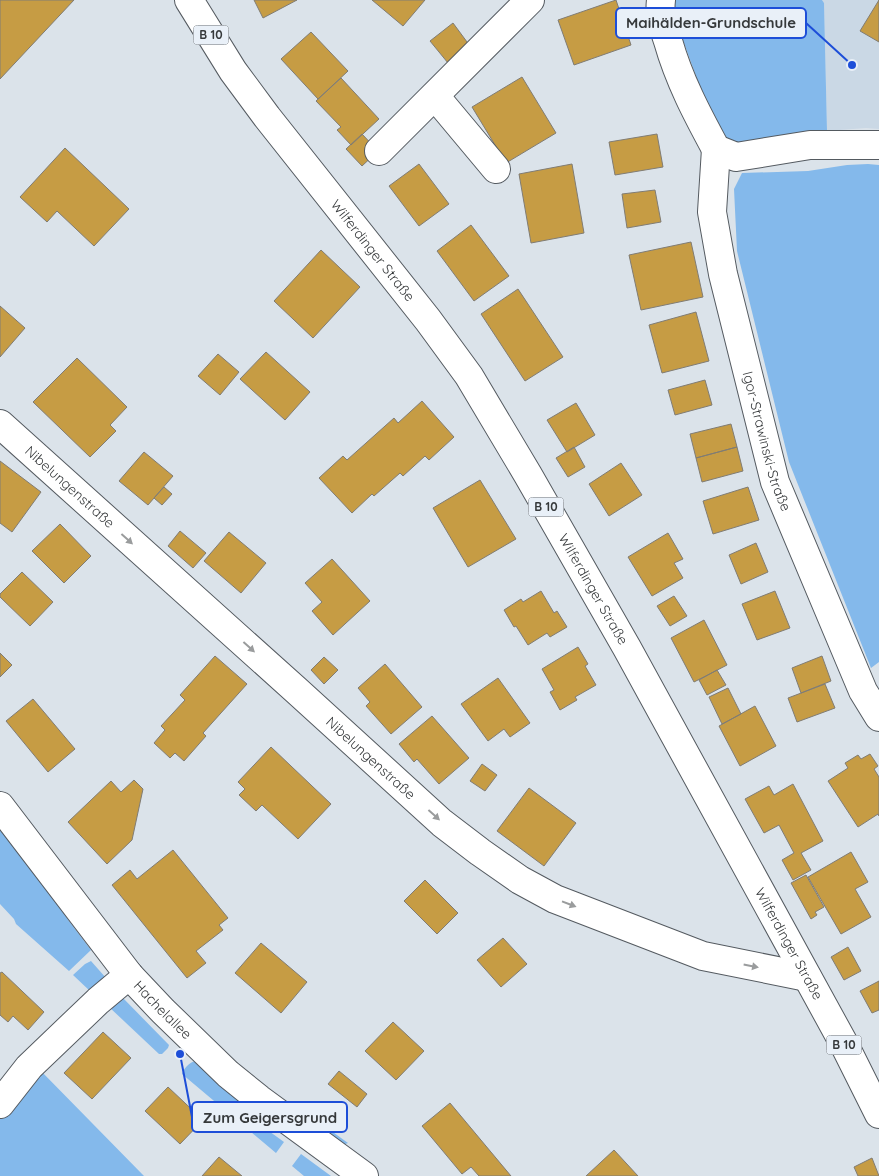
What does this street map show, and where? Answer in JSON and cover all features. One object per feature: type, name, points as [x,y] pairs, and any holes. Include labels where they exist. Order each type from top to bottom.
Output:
[{"type":"street","name":"Wilferdinger Straße","points":[[189,0],[233,71],[267,117],[428,320],[469,376],[627,648],[807,977],[879,1114]]},
{"type":"street","points":[[380,151],[530,0]]},
{"type":"street","points":[[662,0],[659,12],[676,69],[697,116],[716,149],[736,157],[810,145],[879,145]]},
{"type":"street","points":[[435,96],[496,169]]},
{"type":"street","name":"Igor-Strawinski-Straße","points":[[716,149],[712,212],[721,265],[775,482],[863,691],[879,717]]},
{"type":"street","name":"Nibelungenstraße","points":[[0,424],[442,823],[520,880],[555,899],[703,956],[807,977]]},
{"type":"street","name":"Hachelallee","points":[[0,806],[158,1015],[228,1074],[276,1119],[352,1172]]},
{"type":"street","points":[[0,1104],[29,1067],[98,1001],[129,975]]},
{"type":"shaded area","points":[[675,0],[822,0],[824,3],[827,131],[757,145],[738,145],[729,141],[711,117],[674,16]]},
{"type":"shaded area","points":[[822,0],[879,0],[879,129],[827,131],[824,3]]},
{"type":"shaded area","points":[[868,164],[879,165],[879,662],[871,668],[789,462],[737,251],[734,189],[742,173],[808,171]]},
{"type":"shaded area","points":[[0,823],[50,889],[69,921],[91,950],[69,971],[16,924],[14,919],[0,904]]},
{"type":"shaded area","points":[[91,961],[106,978],[91,992],[73,975]]},
{"type":"shaded area","points":[[122,997],[169,1045],[162,1054],[159,1054],[108,1006]]},
{"type":"shaded area","points":[[195,1061],[254,1110],[251,1118],[284,1142],[276,1153],[182,1074],[187,1066]]},
{"type":"shaded area","points":[[39,1069],[144,1176],[0,1176],[0,1119]]},
{"type":"shaded area","points":[[305,1112],[348,1143],[343,1145],[303,1117]]},
{"type":"shaded area","points":[[301,1154],[331,1176],[304,1176],[292,1166]]},
{"type":"building","points":[[0,0],[74,0],[0,79]]},
{"type":"building","points":[[254,0],[297,0],[263,18]]},
{"type":"building","points":[[372,0],[425,0],[403,26]]},
{"type":"building","points":[[616,0],[631,45],[574,65],[558,20]]},
{"type":"building","points":[[879,0],[879,42],[860,31]]},
{"type":"building","points":[[453,23],[470,46],[448,63],[430,41]]},
{"type":"building","points":[[311,32],[348,71],[318,99],[281,59]]},
{"type":"building","points":[[522,77],[556,133],[506,163],[472,107]]},
{"type":"building","points":[[341,78],[379,119],[351,145],[337,130],[341,127],[316,101]]},
{"type":"building","points":[[362,134],[378,151],[362,166],[346,149]]},
{"type":"building","points":[[657,134],[663,167],[615,175],[609,142]]},
{"type":"building","points":[[65,148],[129,209],[94,246],[57,211],[47,222],[20,197]]},
{"type":"building","points":[[419,164],[449,204],[419,226],[389,186]]},
{"type":"building","points":[[572,164],[584,233],[531,243],[519,174]]},
{"type":"building","points":[[655,190],[661,222],[627,228],[622,194]]},
{"type":"building","points":[[471,225],[509,276],[474,301],[437,251]]},
{"type":"building","points":[[691,242],[703,297],[641,310],[629,255]]},
{"type":"building","points":[[321,250],[360,287],[313,338],[274,301]]},
{"type":"building","points":[[518,289],[563,357],[525,381],[481,314]]},
{"type":"building","points":[[0,306],[25,328],[0,357]]},
{"type":"building","points":[[696,312],[709,361],[662,373],[649,325]]},
{"type":"building","points":[[266,352],[310,392],[285,420],[240,379]]},
{"type":"building","points":[[218,354],[239,372],[220,395],[198,376]]},
{"type":"building","points":[[77,358],[127,407],[110,425],[116,431],[90,457],[33,402]]},
{"type":"building","points":[[705,380],[712,405],[675,415],[668,390]]},
{"type":"building","points":[[422,401],[454,437],[429,460],[425,456],[403,476],[400,473],[374,496],[372,494],[352,513],[319,478],[343,456],[347,460],[394,418],[398,423]]},
{"type":"building","points":[[576,403],[595,435],[567,452],[547,420]]},
{"type":"building","points":[[731,424],[737,447],[696,458],[690,434]]},
{"type":"building","points":[[574,447],[585,467],[568,477],[556,458]]},
{"type":"building","points":[[737,447],[743,471],[702,482],[696,458]]},
{"type":"building","points":[[144,452],[173,476],[148,505],[119,481]]},
{"type":"building","points":[[0,461],[41,492],[12,532],[0,523]]},
{"type":"building","points":[[621,463],[642,495],[609,516],[589,484]]},
{"type":"building","points":[[480,480],[516,539],[468,567],[433,508]]},
{"type":"building","points":[[164,487],[172,494],[162,505],[154,498]]},
{"type":"building","points":[[748,487],[759,520],[713,534],[703,501]]},
{"type":"building","points":[[60,524],[91,556],[64,583],[32,551]]},
{"type":"building","points":[[180,531],[206,553],[193,568],[168,546]]},
{"type":"building","points":[[229,532],[266,563],[241,593],[204,561]]},
{"type":"building","points":[[668,533],[683,559],[674,563],[683,578],[652,596],[628,557]]},
{"type":"building","points":[[756,543],[768,572],[741,584],[729,555]]},
{"type":"building","points":[[332,559],[370,601],[333,635],[312,611],[322,602],[305,583]]},
{"type":"building","points":[[22,572],[53,602],[30,626],[0,597],[0,594]]},
{"type":"building","points":[[541,591],[554,613],[557,611],[567,627],[550,637],[547,633],[528,645],[504,610],[521,599],[523,602]]},
{"type":"building","points":[[775,591],[790,628],[757,640],[742,604]]},
{"type":"building","points":[[674,596],[687,616],[670,626],[657,606]]},
{"type":"building","points":[[704,620],[727,665],[694,682],[671,638]]},
{"type":"building","points":[[578,647],[588,664],[585,666],[596,685],[575,697],[577,700],[560,710],[550,692],[554,690],[542,669]]},
{"type":"building","points":[[0,653],[12,665],[0,677]]},
{"type":"building","points":[[215,656],[247,684],[203,733],[206,736],[184,761],[175,753],[170,758],[154,743],[165,730],[161,726],[185,700],[180,695]]},
{"type":"building","points":[[822,656],[831,681],[801,693],[792,668]]},
{"type":"building","points":[[324,657],[338,670],[324,684],[311,670]]},
{"type":"building","points":[[385,664],[422,707],[391,734],[366,706],[370,702],[358,688]]},
{"type":"building","points":[[717,670],[726,685],[707,695],[699,680]]},
{"type":"building","points":[[498,678],[530,723],[510,737],[504,729],[488,741],[461,704]]},
{"type":"building","points":[[825,684],[835,708],[797,722],[788,698]]},
{"type":"building","points":[[728,688],[741,714],[722,724],[709,697]]},
{"type":"building","points":[[33,699],[75,749],[48,772],[6,721]]},
{"type":"building","points":[[755,706],[776,746],[740,766],[719,726]]},
{"type":"building","points":[[432,716],[469,758],[439,784],[417,759],[414,762],[399,744]]},
{"type":"building","points":[[271,747],[331,804],[298,839],[262,805],[256,811],[239,795],[245,789],[238,782]]},
{"type":"building","points":[[870,754],[878,766],[874,769],[879,777],[879,816],[878,814],[858,827],[828,781],[848,768],[845,763],[858,755],[861,759]]},
{"type":"building","points":[[482,764],[497,775],[485,791],[470,781]]},
{"type":"building","points":[[134,780],[143,789],[132,840],[107,864],[68,822],[111,781],[121,792]]},
{"type":"building","points":[[793,784],[823,841],[801,853],[811,870],[793,880],[782,860],[794,853],[779,825],[764,833],[745,799],[769,786],[774,795]]},
{"type":"building","points":[[529,788],[576,823],[544,866],[497,831]]},
{"type":"building","points":[[173,850],[228,918],[219,925],[223,930],[196,951],[206,963],[187,978],[112,885],[130,870],[137,879]]},
{"type":"building","points":[[851,852],[868,882],[855,889],[871,917],[841,934],[808,877]]},
{"type":"building","points":[[806,875],[824,907],[815,912],[817,915],[811,919],[791,883]]},
{"type":"building","points":[[425,880],[458,913],[437,934],[404,901]]},
{"type":"building","points":[[503,938],[527,964],[501,987],[477,960]]},
{"type":"building","points":[[261,943],[307,982],[281,1013],[235,973]]},
{"type":"building","points":[[848,947],[861,971],[844,980],[831,957]]},
{"type":"building","points":[[2,972],[44,1012],[28,1030],[13,1016],[8,1022],[0,1015],[0,973]]},
{"type":"building","points":[[879,981],[879,1010],[872,1013],[860,991]]},
{"type":"building","points":[[393,1022],[424,1051],[396,1080],[365,1051]]},
{"type":"building","points":[[103,1032],[131,1058],[92,1099],[64,1073]]},
{"type":"building","points":[[339,1071],[367,1094],[357,1107],[328,1084]]},
{"type":"building","points":[[168,1087],[203,1120],[180,1144],[145,1111]]},
{"type":"building","points":[[450,1103],[511,1176],[479,1176],[471,1167],[462,1174],[422,1126]]},
{"type":"building","points":[[614,1150],[638,1176],[586,1176]]},
{"type":"building","points":[[219,1157],[242,1176],[202,1176]]},
{"type":"building","points":[[872,1158],[879,1176],[858,1176],[854,1167]]},
{"type":"place","name":"Maihälden-Grundschule","points":[[852,65]]},
{"type":"place","name":"Zum Geigersgrund","points":[[180,1054]]}]
